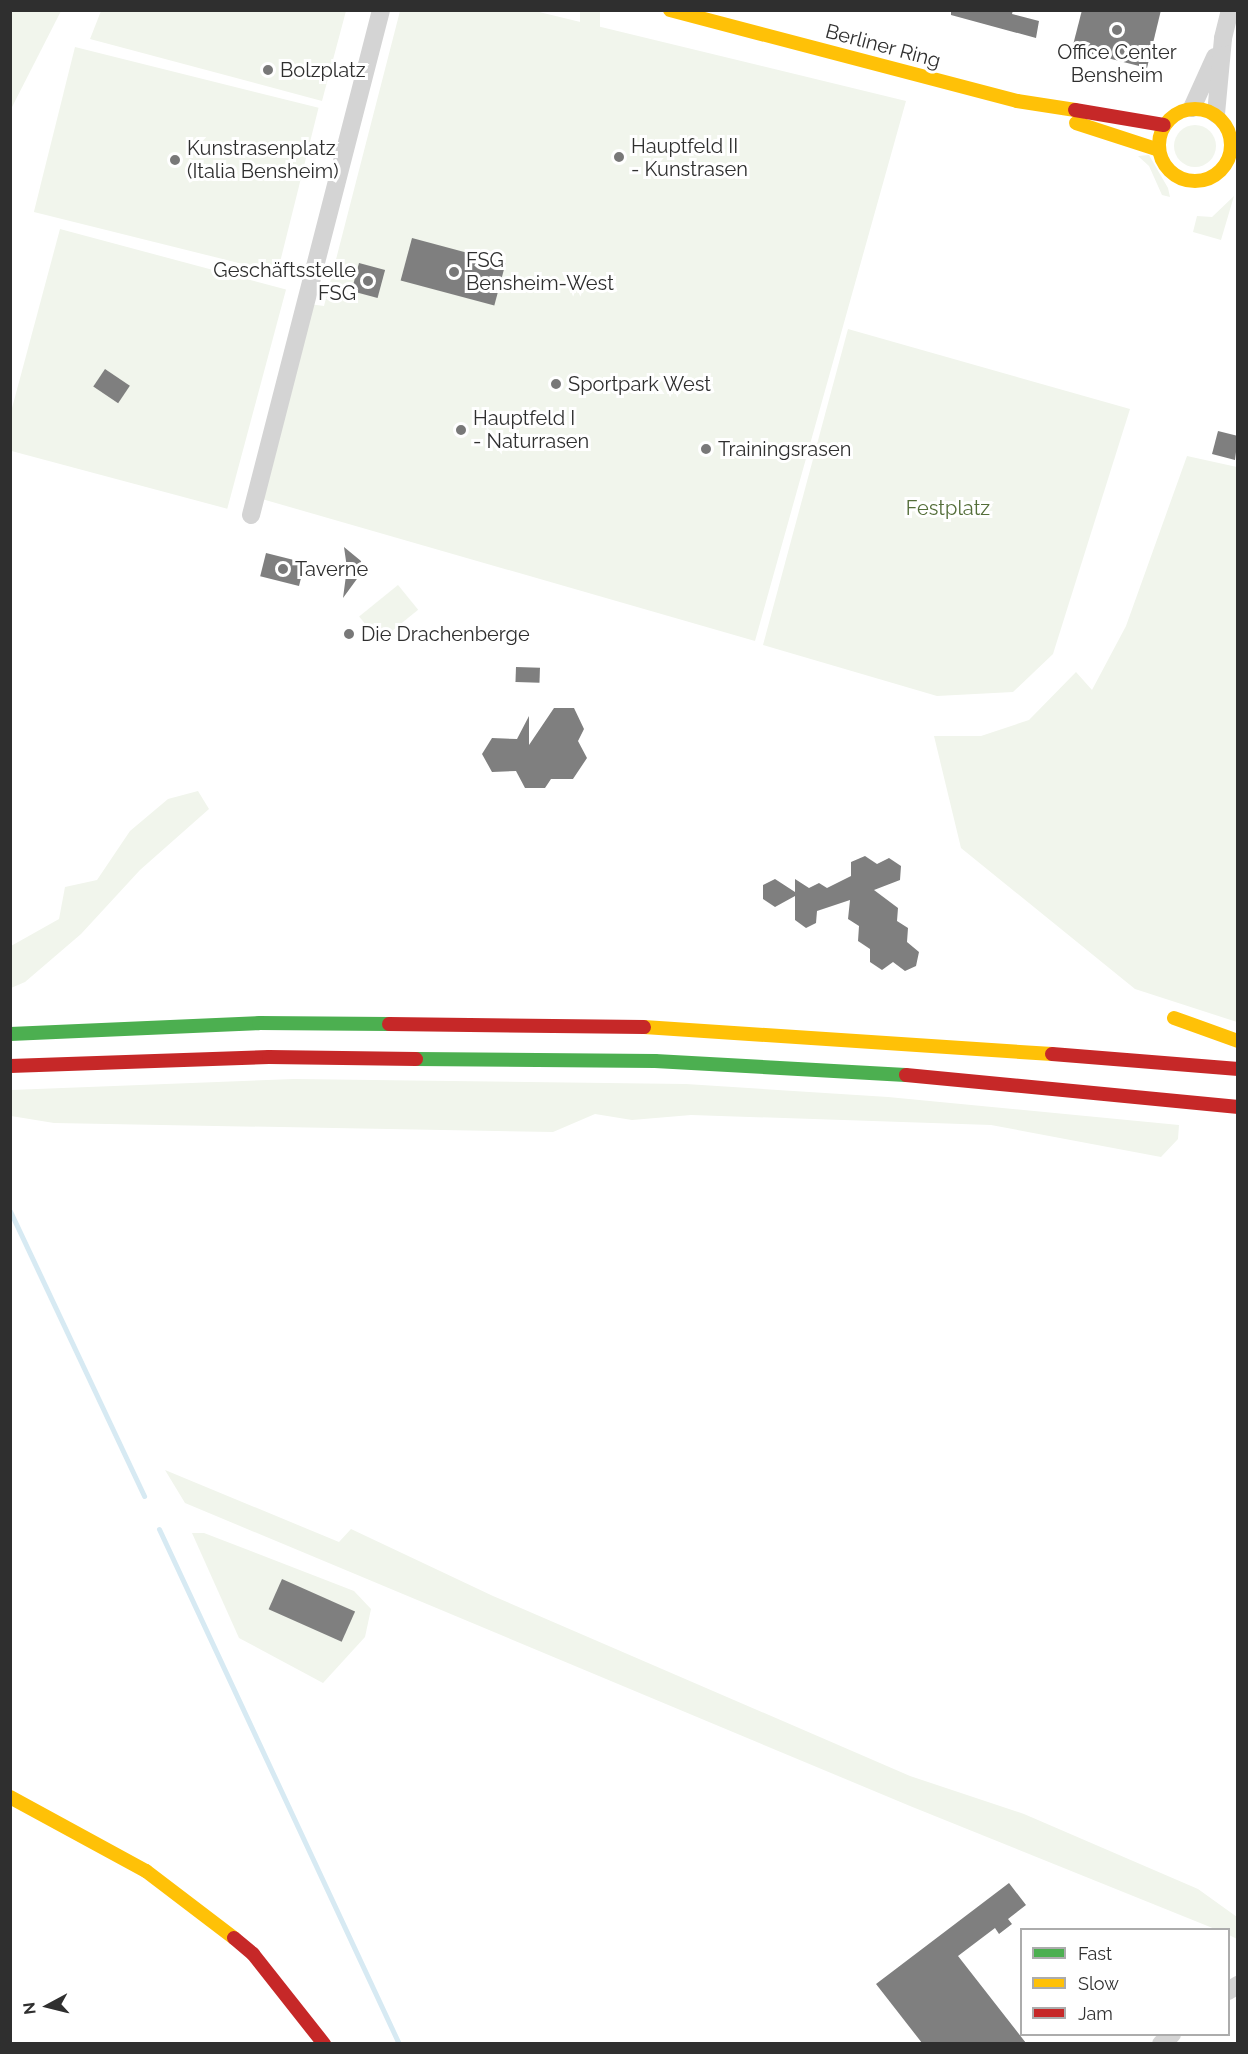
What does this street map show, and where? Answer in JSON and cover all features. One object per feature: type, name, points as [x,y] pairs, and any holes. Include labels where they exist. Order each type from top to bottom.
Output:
[{"type":"main road","name":"Berliner Ring","points":[[670,10],[1017,101],[1164,125]]},
{"type":"main road","name":"Berliner Ring","points":[[1017,101],[1042,113],[1159,150]]},
{"type":"main road","points":[[1192,108],[1216,114],[1227,126],[1235,143],[1231,167],[1217,175],[1191,181],[1179,178],[1166,166],[1159,150],[1164,125],[1176,113],[1192,108]]},
{"type":"main road","points":[[1174,1018],[1238,1041]]},
{"type":"main road","points":[[10,1034],[259,1023],[649,1027],[903,1042],[1238,1069]]},
{"type":"main road","points":[[10,1066],[268,1057],[655,1061],[901,1075],[1238,1107]]},
{"type":"main road","points":[[10,1797],[146,1871],[205,1913],[253,1954],[324,2043]]},
{"type":"street","points":[[251,515],[381,10]]},
{"type":"street","points":[[1216,114],[1223,38],[1230,10]]},
{"type":"street","points":[[1192,108],[1223,38]]},
{"type":"green space","name":"Bolzplatz","points":[[101,10],[346,11],[322,101],[90,39]]},
{"type":"green space","points":[[10,11],[61,11],[11,109]]},
{"type":"green space","name":"Sportpark West","points":[[400,11],[535,11],[906,101],[755,641],[255,497],[309,304],[324,306]]},
{"type":"green space","points":[[580,11],[600,11],[600,542],[580,542]]},
{"type":"green space","name":"Kunstrasenplatz (Italia Bensheim)","points":[[75,47],[319,108],[277,273],[34,212]]},
{"type":"green space","points":[[1195,125],[1210,131],[1216,146],[1210,161],[1195,167],[1180,161],[1174,146],[1180,131]]},
{"type":"green space","points":[[1149,155],[1168,188],[1170,197],[1162,195],[1149,166],[1138,156]]},
{"type":"green space","points":[[1234,196],[1221,240],[1193,232],[1197,216],[1212,217]]},
{"type":"green space","points":[[60,229],[286,290],[227,509],[10,451],[10,416]]},
{"type":"green space","name":"Festplatz","points":[[848,329],[1130,409],[1053,654],[1013,692],[937,696],[763,645]]},
{"type":"green space","points":[[1187,456],[1237,467],[1237,1022],[1135,989],[961,848],[934,736],[981,736],[1029,720],[1076,672],[1092,690],[1126,626]]},
{"type":"green space","points":[[398,585],[418,610],[379,641],[359,616]]},
{"type":"green space","points":[[198,791],[209,809],[140,870],[81,934],[25,982],[11,988],[11,946],[59,919],[65,887],[97,880],[130,831],[168,799]]},
{"type":"green space","points":[[294,1079],[686,1084],[888,1097],[1179,1125],[1178,1139],[1161,1157],[991,1125],[691,1115],[632,1120],[595,1114],[553,1132],[54,1123],[11,1116],[11,1090]]},
{"type":"green space","points":[[165,1470],[339,1542],[351,1529],[493,1596],[910,1776],[1024,1814],[1198,1889],[1237,1917],[1237,1939],[1230,1936],[1230,1928],[1213,1928],[910,1806],[185,1503]]},
{"type":"green space","points":[[192,1533],[204,1533],[354,1591],[371,1609],[365,1637],[323,1683],[239,1638]]},
{"type":"building","points":[[951,10],[1013,10],[1012,14],[1039,21],[1036,38],[951,15]]},
{"type":"building","name":"Office Center Bensheim","points":[[1082,10],[1161,10],[1147,68],[1072,49]]},
{"type":"building","name":"FSG Bensheim-West","points":[[412,238],[506,263],[494,306],[401,281]]},
{"type":"building","name":"Geschäftsstelle FSG","points":[[359,263],[385,270],[378,298],[351,291]]},
{"type":"building","points":[[105,369],[130,386],[118,403],[93,386]]},
{"type":"building","points":[[1218,431],[1238,436],[1235,460],[1212,454]]},
{"type":"building","points":[[344,547],[361,561],[362,572],[343,598],[347,568]]},
{"type":"building","name":"Taverne","points":[[266,553],[305,563],[299,586],[260,576]]},
{"type":"building","points":[[516,667],[540,668],[539,683],[515,682]]},
{"type":"building","points":[[554,708],[574,708],[584,729],[578,741],[587,758],[573,779],[551,779],[545,788],[525,788],[516,771],[492,772],[482,754],[492,738],[517,739],[529,716],[529,745]]},
{"type":"building","points":[[865,856],[877,864],[889,858],[901,866],[900,880],[874,890],[898,908],[897,921],[908,928],[907,942],[919,952],[916,966],[905,971],[893,962],[882,970],[870,962],[870,949],[858,941],[859,926],[848,919],[850,900],[817,911],[816,923],[806,928],[795,920],[795,896],[775,907],[763,899],[763,885],[775,879],[795,892],[795,879],[809,888],[819,883],[827,888],[851,876],[851,862]]},
{"type":"building","points":[[282,1579],[355,1612],[342,1642],[269,1609]]},
{"type":"building","points":[[1009,1883],[1026,1905],[1008,1919],[1012,1924],[999,1934],[995,1928],[958,1956],[1026,2043],[922,2043],[876,1984]]},
{"type":"waterway","points":[[10,1211],[144,1496]]},
{"type":"waterway","points":[[159,1529],[399,2044]]},
{"type":"traffic: fast","points":[[10,1034],[259,1023],[389,1024]]},
{"type":"traffic: fast","points":[[416,1059],[655,1061],[906,1075]]},
{"type":"traffic: slow","points":[[670,10],[1017,101],[1075,110]]},
{"type":"traffic: slow","points":[[1195,109],[1209,112],[1221,119],[1228,131],[1231,145],[1228,159],[1221,171],[1209,178],[1195,181],[1181,178],[1169,171],[1162,159],[1159,145],[1162,131],[1169,119],[1181,112],[1195,109]]},
{"type":"traffic: slow","points":[[1076,123],[1159,150]]},
{"type":"traffic: slow","points":[[1174,1018],[1238,1041]]},
{"type":"traffic: slow","points":[[644,1027],[1052,1054]]},
{"type":"traffic: slow","points":[[10,1797],[146,1871],[234,1938]]},
{"type":"traffic: jam","points":[[1075,110],[1164,125]]},
{"type":"traffic: jam","points":[[389,1024],[644,1027]]},
{"type":"traffic: jam","points":[[1052,1054],[1238,1069]]},
{"type":"traffic: jam","points":[[10,1066],[269,1057],[416,1059]]},
{"type":"traffic: jam","points":[[906,1075],[1238,1107]]},
{"type":"traffic: jam","points":[[234,1938],[253,1954],[324,2044]]},
{"type":"place","name":"Office Center Bensheim","points":[[1117,30]]},
{"type":"place","name":"Bolzplatz","points":[[268,70]]},
{"type":"place","name":"Hauptfeld II - Kunstrasen","points":[[619,157]]},
{"type":"place","name":"Kunstrasenplatz (Italia Bensheim)","points":[[175,160]]},
{"type":"place","name":"FSG Bensheim-West","points":[[454,272]]},
{"type":"place","name":"Geschäftsstelle FSG","points":[[368,281]]},
{"type":"place","name":"Sportpark West","points":[[556,384]]},
{"type":"place","name":"Hauptfeld I - Naturrasen","points":[[461,430]]},
{"type":"place","name":"Trainingsrasen","points":[[706,449]]},
{"type":"place","name":"Taverne","points":[[283,569]]},
{"type":"place","name":"Die Drachenberge","points":[[349,634]]}]
